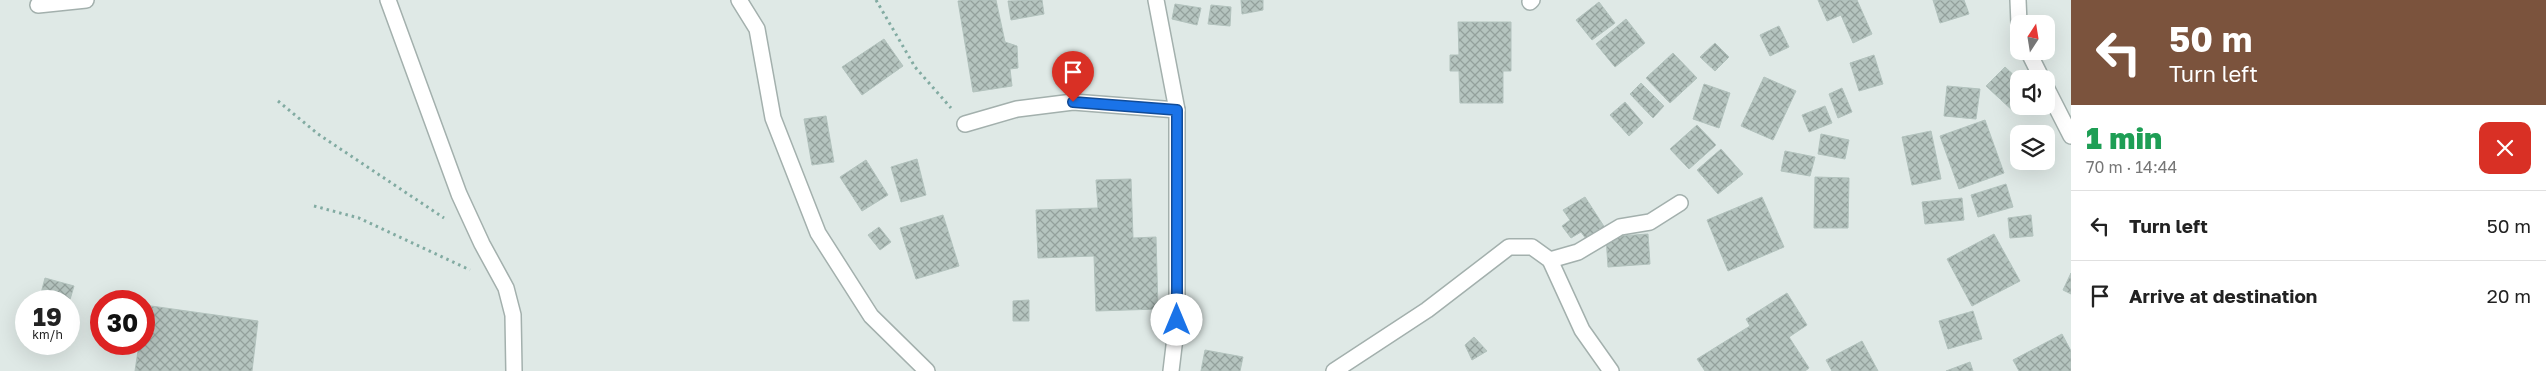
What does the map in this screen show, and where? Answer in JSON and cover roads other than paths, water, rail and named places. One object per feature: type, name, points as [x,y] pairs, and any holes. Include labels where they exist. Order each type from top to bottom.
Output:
[{"type":"street","points":[[38,5],[86,0]]},
{"type":"street","points":[[388,0],[459,194],[482,244],[506,288],[513,315],[514,371]]},
{"type":"street","points":[[739,0],[757,29],[773,118],[818,234],[870,316],[928,371]]},
{"type":"street","points":[[1156,0],[1177,110],[1177,320],[1171,371]]},
{"type":"street","points":[[2018,0],[2019,15]]},
{"type":"street","points":[[965,124],[1016,109],[1073,102],[1177,110]]},
{"type":"street","points":[[2055,105],[2071,136]]},
{"type":"street","points":[[1550,260],[1578,252],[1620,227],[1650,222],[1680,204]]},
{"type":"street","points":[[1334,371],[1427,310],[1510,247],[1532,247],[1550,260],[1582,330],[1611,371]]}]
